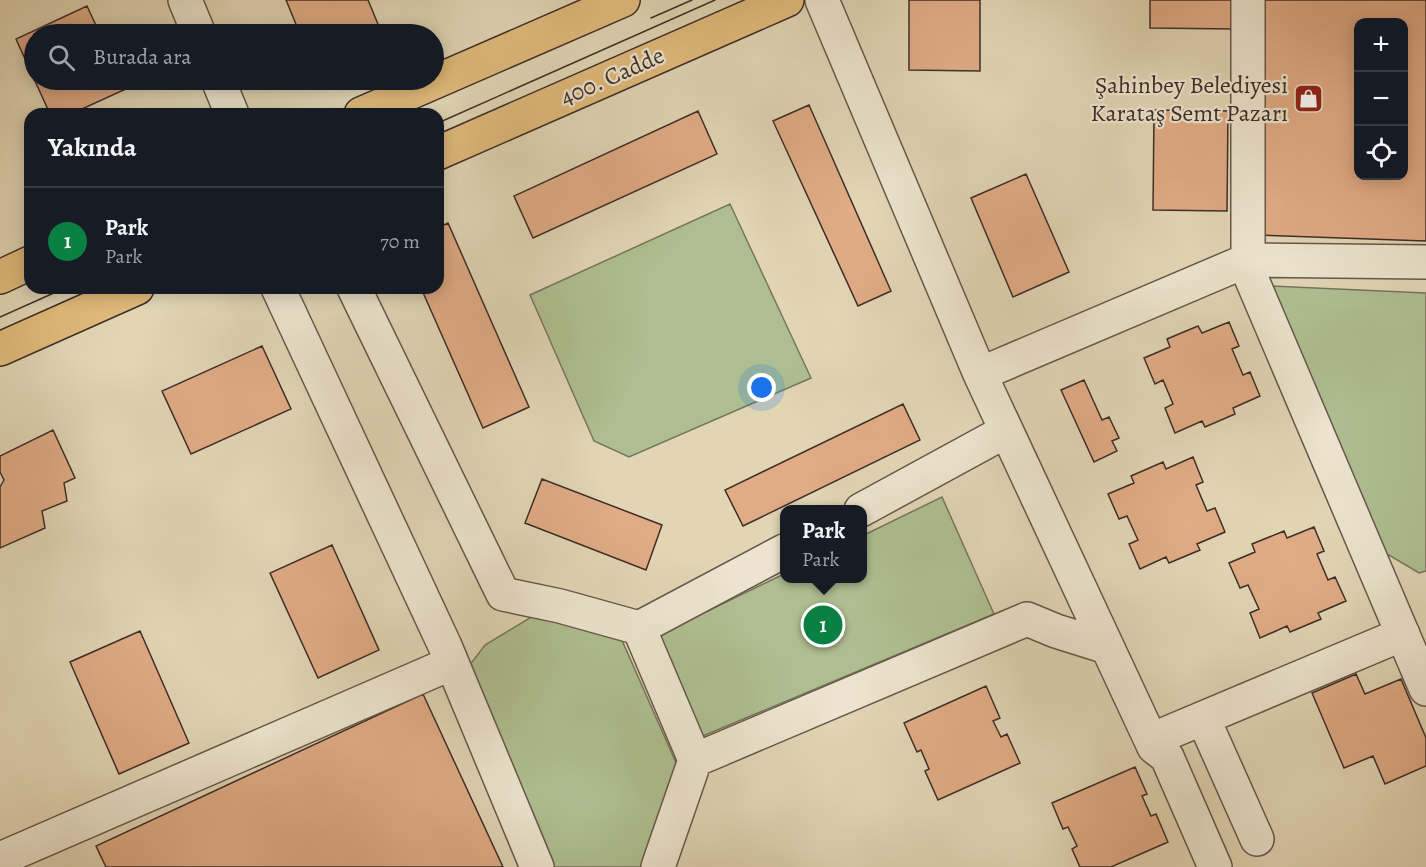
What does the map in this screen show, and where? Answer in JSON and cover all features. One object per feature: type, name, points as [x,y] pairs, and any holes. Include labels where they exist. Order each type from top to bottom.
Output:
[{"type":"main road","points":[[444,78],[623,0]]},
{"type":"main road","name":"400. Cadde","points":[[444,150],[787,0]]},
{"type":"main road","points":[[375,108],[416,90]]},
{"type":"main road","points":[[0,277],[24,266]]},
{"type":"main road","points":[[0,350],[124,294]]},
{"type":"street","points":[[185,0],[195,24]]},
{"type":"street","points":[[822,0],[980,374],[1152,744],[1167,757],[1215,867]]},
{"type":"street","points":[[1248,0],[1246,260],[1426,689]]},
{"type":"street","points":[[222,90],[230,108]]},
{"type":"street","points":[[980,374],[1246,260],[1426,262]]},
{"type":"street","points":[[281,294],[452,663],[537,867]]},
{"type":"street","points":[[357,294],[502,594],[560,606],[639,627],[780,553]]},
{"type":"street","points":[[867,507],[1006,431]]},
{"type":"street","points":[[695,760],[1027,619],[1107,647]]},
{"type":"street","points":[[639,627],[695,760],[658,867]]},
{"type":"street","points":[[1152,744],[1203,718],[1403,634]]},
{"type":"street","points":[[0,859],[452,663]]},
{"type":"street","points":[[1203,718],[1257,839]]},
{"type":"street","points":[[1152,744],[1152,764],[1196,867]]},
{"type":"green space","points":[[730,204],[811,378],[629,457],[594,441],[530,295]]},
{"type":"green space","points":[[1271,286],[1426,293],[1426,571],[1419,573],[1382,551]]},
{"type":"green space","points":[[942,497],[994,614],[703,736],[656,636],[780,576],[780,583],[867,583],[867,534]]},
{"type":"green space","points":[[533,616],[620,636],[677,765],[645,867],[546,867],[462,675],[485,645]]},
{"type":"building","points":[[286,0],[368,0],[378,24],[296,24]]},
{"type":"building","points":[[909,0],[980,0],[980,71],[909,70]]},
{"type":"building","points":[[1150,0],[1234,0],[1234,29],[1150,28]]},
{"type":"building","name":"Şahinbey Belediyesi Karataş Semt Pazarı","points":[[1264,0],[1426,0],[1426,241],[1256,235]]},
{"type":"building","points":[[87,6],[95,24],[48,24]]},
{"type":"building","points":[[24,35],[24,57],[16,39]]},
{"type":"building","points":[[39,90],[124,90],[84,108],[47,108]]},
{"type":"building","points":[[809,105],[891,291],[858,306],[773,121]]},
{"type":"building","points":[[1154,110],[1228,111],[1227,211],[1153,210]]},
{"type":"building","points":[[698,111],[717,154],[533,238],[514,196]]},
{"type":"building","points":[[1026,174],[1069,272],[1013,297],[971,198]]},
{"type":"building","points":[[448,223],[529,407],[483,428],[424,294],[444,294],[444,225]]},
{"type":"building","points":[[1229,322],[1239,346],[1232,349],[1243,375],[1250,372],[1260,396],[1233,408],[1235,414],[1205,427],[1202,421],[1175,433],[1165,408],[1173,404],[1163,380],[1155,384],[1144,358],[1170,347],[1167,339],[1198,326],[1202,333]]},
{"type":"building","points":[[262,346],[291,409],[191,454],[162,391]]},
{"type":"building","points":[[1084,380],[1102,420],[1109,417],[1119,438],[1112,441],[1117,451],[1094,462],[1061,390]]},
{"type":"building","points":[[903,404],[920,440],[786,505],[780,505],[780,508],[743,526],[725,490]]},
{"type":"building","points":[[53,430],[75,478],[64,483],[67,501],[42,511],[45,528],[0,548],[0,487],[4,480],[0,472],[0,456]]},
{"type":"building","points":[[1193,457],[1203,482],[1196,485],[1207,511],[1215,508],[1225,532],[1197,544],[1200,550],[1169,563],[1166,557],[1140,569],[1129,544],[1138,540],[1127,516],[1119,519],[1108,494],[1134,483],[1131,476],[1163,462],[1166,469]]},
{"type":"building","points":[[542,479],[662,525],[646,570],[525,523]]},
{"type":"building","points":[[1314,527],[1324,551],[1317,554],[1328,580],[1335,577],[1346,601],[1318,613],[1321,619],[1290,632],[1287,626],[1260,638],[1250,613],[1259,609],[1248,585],[1240,588],[1229,563],[1255,552],[1252,544],[1284,531],[1287,538]]},
{"type":"building","points":[[332,545],[379,650],[318,678],[270,573]]},
{"type":"building","points":[[140,631],[189,743],[119,774],[70,662]]},
{"type":"building","points":[[1356,674],[1365,694],[1401,679],[1426,738],[1426,766],[1385,784],[1373,756],[1344,768],[1312,693]]},
{"type":"building","points":[[986,686],[1000,718],[993,721],[1001,737],[1007,734],[1020,763],[938,800],[925,771],[929,769],[921,750],[917,752],[904,723]]},
{"type":"building","points":[[423,694],[503,867],[106,867],[96,846]]},
{"type":"building","points":[[1135,767],[1147,794],[1142,796],[1151,816],[1156,814],[1168,842],[1111,867],[1080,867],[1072,849],[1077,846],[1068,827],[1063,829],[1052,803]]},
{"type":"tram line","points":[[651,18],[692,0]]},
{"type":"tram line","points":[[444,120],[715,0]]},
{"type":"tram line","points":[[0,317],[52,294]]},
{"type":"place","name":"Şahinbey Belediyesi Karataş Semt Pazarı","points":[[1309,99]]},
{"type":"place","name":"Park","points":[[823,625]]}]
